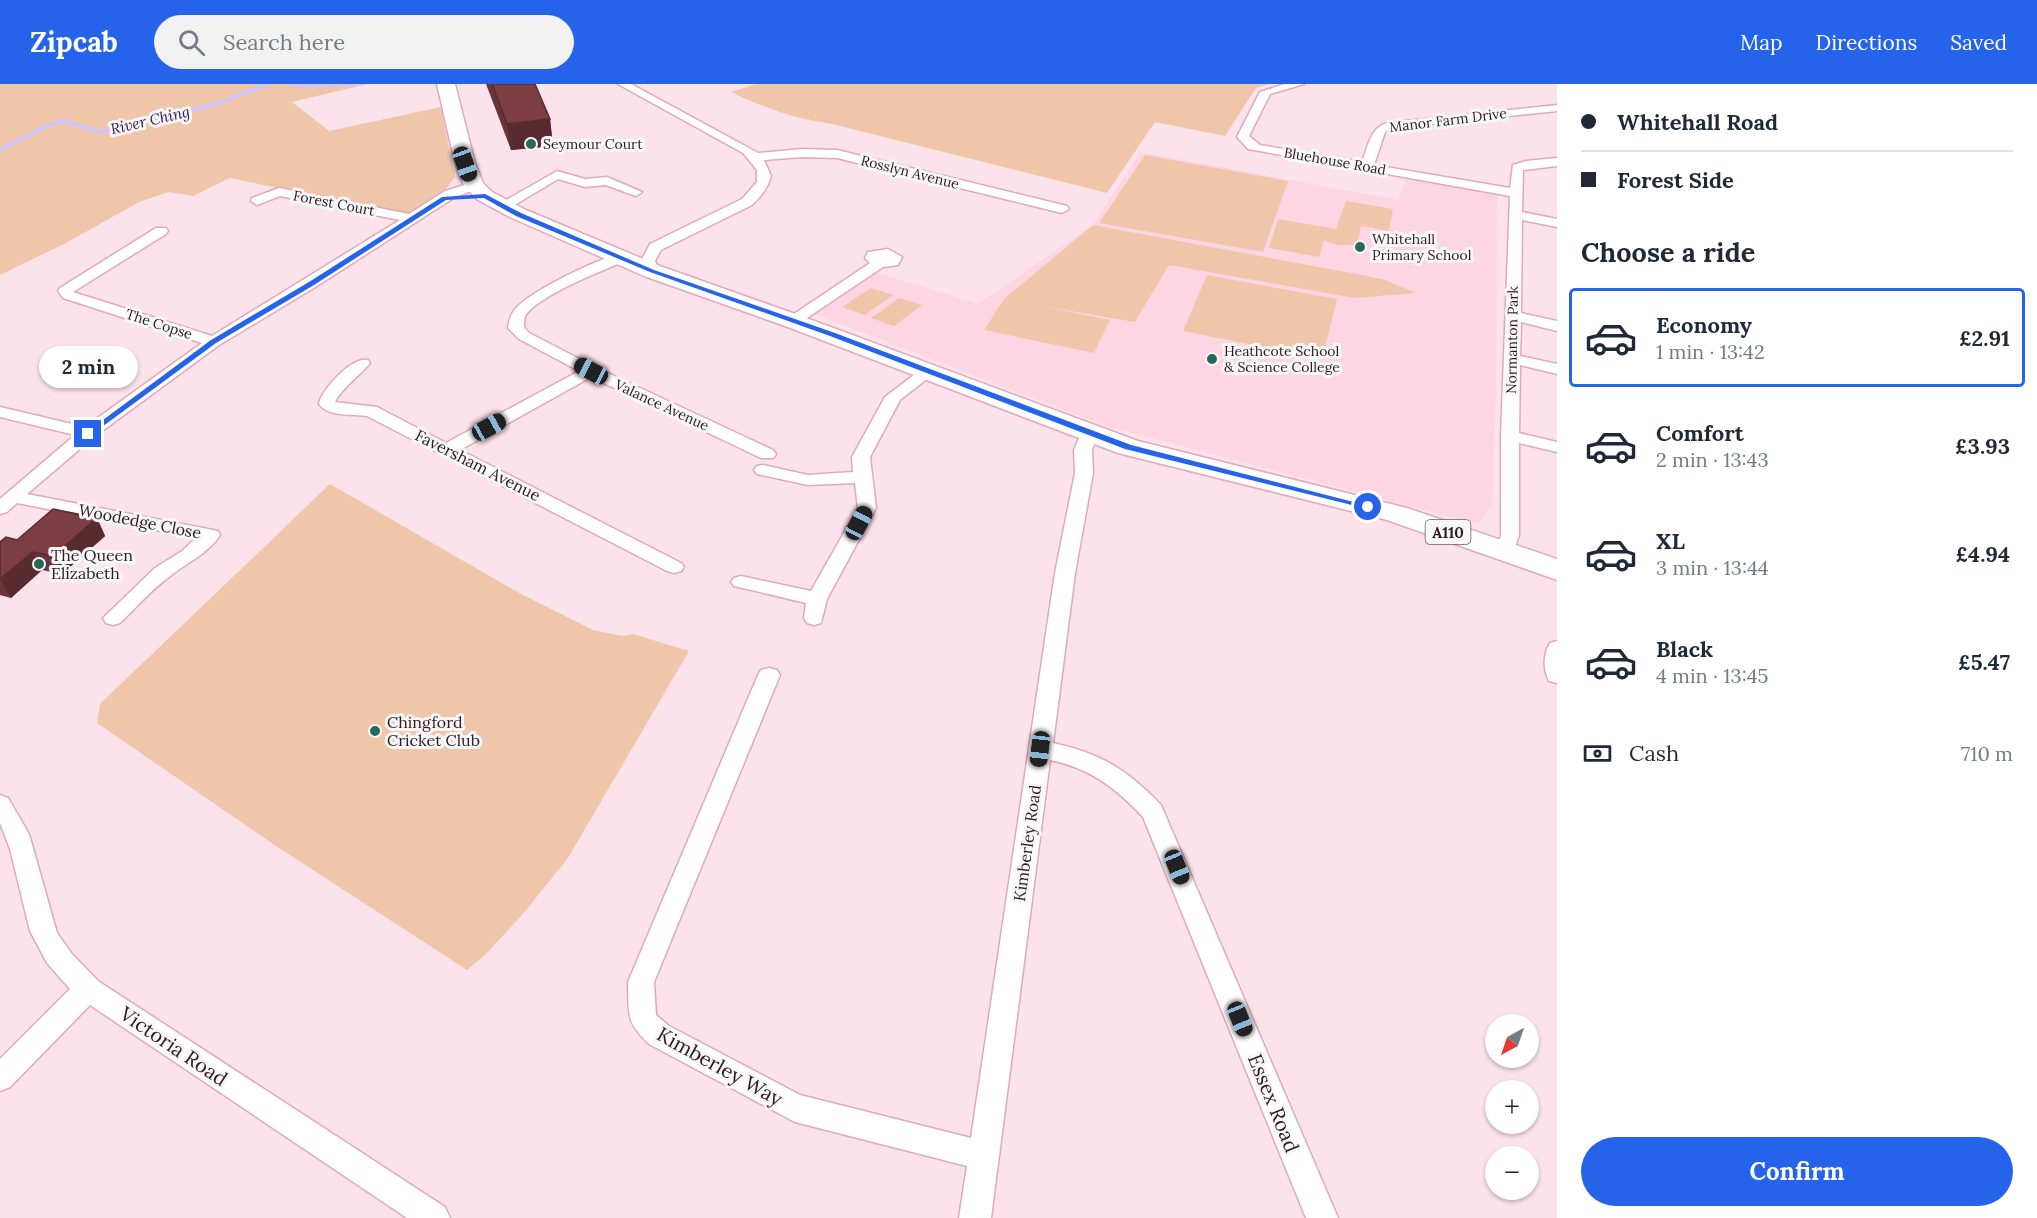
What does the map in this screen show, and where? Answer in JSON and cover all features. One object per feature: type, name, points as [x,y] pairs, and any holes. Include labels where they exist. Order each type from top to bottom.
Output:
[{"type":"main road","points":[[446,84],[465,164],[487,196]]},
{"type":"main road","name":"A110","points":[[487,196],[615,256],[654,259],[793,321],[1089,433],[1162,457],[1397,514],[1557,570]]},
{"type":"street","points":[[623,84],[756,156],[765,174],[758,193],[747,202],[654,259]]},
{"type":"street","name":"Bluehouse Road","points":[[1299,84],[1266,92],[1244,133],[1246,141],[1259,148],[1367,167],[1518,202],[1557,223]]},
{"type":"street","name":"Manor Farm Drive","points":[[1367,167],[1379,132],[1382,128],[1391,125],[1557,108]]},
{"type":"street","name":"Rosslyn Avenue","points":[[756,156],[802,153],[837,154],[1062,209]]},
{"type":"street","name":"Normanton Park","points":[[1505,552],[1510,535],[1510,436],[1519,166],[1557,162]]},
{"type":"street","points":[[7,502],[88,434],[214,342],[312,283],[444,198],[487,196],[557,175],[585,183],[607,181],[636,192]]},
{"type":"street","name":"Forest Court","points":[[257,201],[279,192],[412,219]]},
{"type":"street","name":"The Copse","points":[[161,231],[65,291],[68,295],[214,342]]},
{"type":"street","name":"Valance Avenue","points":[[615,256],[522,310],[516,318],[516,328],[524,336],[765,462],[808,480],[862,477]]},
{"type":"street","points":[[793,321],[879,263]]},
{"type":"street","name":"The Copse","points":[[92,274],[105,306]]},
{"type":"street","points":[[1513,316],[1557,326]]},
{"type":"street","points":[[1512,359],[1557,369]]},
{"type":"street","name":"Faversham Avenue","points":[[362,363],[350,372],[327,400],[327,404],[331,407],[371,411],[674,567]]},
{"type":"street","points":[[448,449],[591,371]]},
{"type":"street","points":[[741,582],[815,608],[867,508],[869,500],[860,468],[861,457],[893,397],[929,371]]},
{"type":"street","points":[[0,412],[88,434]]},
{"type":"street","name":"Kimberley Road","points":[[975,1218],[1065,573],[1084,473],[1083,450],[1089,433]]},
{"type":"street","points":[[1510,436],[1557,447]]},
{"type":"street","name":"Woodedge Close","points":[[7,502],[211,535],[189,555],[162,572],[113,618]]},
{"type":"street","points":[[1557,648],[1555,669],[1557,676]]},
{"type":"street","name":"Kimberley Way","points":[[769,675],[641,982],[644,1020],[659,1035],[795,1108],[984,1156]]},
{"type":"street","name":"Essex Road","points":[[1040,749],[1081,759],[1107,769],[1131,788],[1154,813],[1322,1218]]},
{"type":"street","name":"Victoria Road","points":[[0,804],[14,827],[25,855],[43,930],[62,963],[88,989],[434,1218]]},
{"type":"street","points":[[0,1078],[88,989]]},
{"type":"shaded area","points":[[0,84],[367,84],[292,102],[329,131],[441,107],[455,177],[446,189],[410,215],[230,178],[193,196],[169,192],[139,202],[66,243],[0,275]]},
{"type":"shaded area","points":[[756,84],[1269,84],[1256,88],[1225,136],[1155,122],[1107,193],[792,116],[731,92]]},
{"type":"shaded area","name":"Heathcote School & Science College","points":[[1140,152],[1398,200],[1407,176],[1497,193],[1496,395],[1492,507],[1478,524],[1109,427],[806,311],[869,270],[978,304],[1093,225]]},
{"type":"shaded area","points":[[1145,155],[1288,181],[1263,252],[1099,223]]},
{"type":"shaded area","points":[[1346,201],[1393,209],[1389,231],[1361,226],[1357,244],[1340,245],[1324,240],[1319,257],[1269,248],[1278,219],[1336,229]]},
{"type":"shaded area","points":[[1093,225],[1362,275],[1385,280],[1416,293],[1354,298],[1169,265],[1135,322],[1047,307],[1110,320],[1094,353],[984,330],[1004,299]]},
{"type":"shaded area","points":[[1207,275],[1337,299],[1325,348],[1299,344],[1292,346],[1288,352],[1183,331]]},
{"type":"shaded area","points":[[871,288],[893,295],[865,315],[842,307]]},
{"type":"shaded area","points":[[899,298],[922,305],[894,326],[871,318]]},
{"type":"shaded area","name":"Chingford Cricket Club","points":[[330,484],[521,594],[593,630],[622,636],[633,634],[689,651],[568,858],[522,915],[487,953],[467,970],[276,846],[97,723],[100,704]]},
{"type":"building","points":[[492,84],[535,84],[550,119],[507,124]]},
{"type":"building","points":[[53,509],[97,518],[53,556],[33,552],[0,579],[0,542],[6,537],[17,540]]},
{"type":"waterway","name":"River Ching","points":[[0,150],[44,127],[64,121],[100,132],[217,104],[268,84]]},
{"type":"waterway","name":"River Ching","points":[[293,84],[303,86],[357,84]]},
{"type":"place","name":"Seymour Court","points":[[531,144]]},
{"type":"place","name":"Whitehall Primary School","points":[[1360,247]]},
{"type":"place","name":"Heathcote School & Science College","points":[[1212,359]]},
{"type":"place","name":"The Queen Elizabeth","points":[[39,564]]},
{"type":"place","name":"Chingford Cricket Club","points":[[375,731]]},
{"type":"route","points":[[88,434],[214,342],[312,283],[444,198],[485,196],[519,214],[652,271],[832,335],[1128,447],[1368,507]]}]
